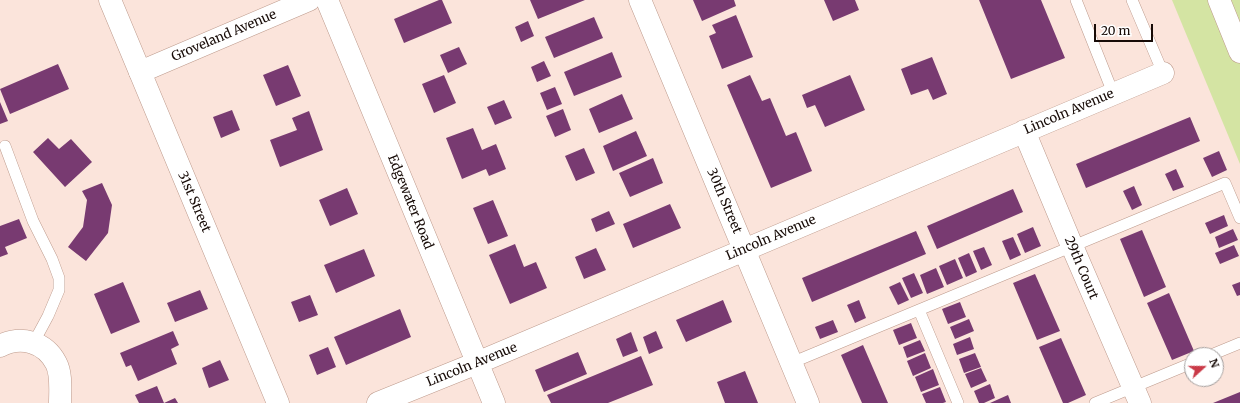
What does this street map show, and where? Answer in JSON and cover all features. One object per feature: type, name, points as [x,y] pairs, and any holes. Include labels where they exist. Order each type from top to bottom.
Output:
[{"type":"street","name":"31st Street","points":[[110,0],[278,403]]},
{"type":"street","name":"Groveland Avenue","points":[[140,72],[309,0]]},
{"type":"street","name":"Edgewater Road","points":[[327,0],[494,403]]},
{"type":"street","name":"30th Street","points":[[640,0],[808,403]]},
{"type":"street","points":[[1219,0],[1240,52]]},
{"type":"street","name":"Lincoln Avenue","points":[[378,403],[477,363],[1162,73]]},
{"type":"street","name":"29th Court","points":[[1024,131],[1137,395]]},
{"type":"street","points":[[0,346],[19,340],[34,342],[46,350],[56,363],[60,377],[60,403]]},
{"type":"lane","points":[[1076,0],[1114,94]]},
{"type":"lane","points":[[1132,0],[1162,73]]},
{"type":"lane","points":[[5,146],[33,220],[52,259],[59,278],[60,290],[34,342]]},
{"type":"lane","points":[[791,363],[1225,183],[1240,218]]},
{"type":"lane","points":[[920,310],[958,403]]},
{"type":"lane","points":[[1224,350],[1240,343]]},
{"type":"lane","points":[[1095,403],[1137,395],[1184,368]]},
{"type":"green space","points":[[1172,0],[1240,0],[1240,164]]},
{"type":"building","points":[[442,0],[452,23],[404,43],[394,19]]},
{"type":"building","points":[[530,0],[585,0],[538,19]]},
{"type":"building","points":[[693,0],[734,0],[736,6],[702,21]]},
{"type":"building","points":[[824,0],[855,0],[859,10],[833,21]]},
{"type":"building","points":[[979,0],[1041,0],[1065,58],[1011,79]]},
{"type":"building","points":[[736,15],[753,57],[722,69],[709,36],[716,33],[712,25]]},
{"type":"building","points":[[594,17],[603,38],[554,58],[545,37]]},
{"type":"building","points":[[528,21],[534,36],[521,42],[515,27]]},
{"type":"building","points":[[459,47],[467,64],[448,73],[440,55]]},
{"type":"building","points":[[612,52],[622,77],[574,96],[564,72]]},
{"type":"building","points":[[932,57],[947,94],[933,100],[928,89],[911,95],[901,69]]},
{"type":"building","points":[[544,61],[551,76],[537,82],[531,67]]},
{"type":"building","points":[[58,64],[69,89],[10,114],[0,89]]},
{"type":"building","points":[[288,65],[301,96],[276,106],[263,75]]},
{"type":"building","points":[[444,75],[456,103],[434,113],[422,84]]},
{"type":"building","points":[[750,75],[762,101],[770,98],[786,136],[796,132],[812,171],[771,188],[727,85]]},
{"type":"building","points":[[850,75],[865,110],[825,127],[815,105],[807,108],[802,95]]},
{"type":"building","points":[[555,87],[562,104],[547,110],[540,93]]},
{"type":"building","points":[[622,94],[633,119],[599,133],[589,109]]},
{"type":"building","points":[[504,100],[512,118],[495,125],[487,107]]},
{"type":"building","points":[[0,102],[8,121],[0,124]]},
{"type":"building","points":[[563,109],[571,130],[555,137],[546,116]]},
{"type":"building","points":[[232,110],[240,130],[221,138],[213,117]]},
{"type":"building","points":[[309,111],[323,150],[280,167],[270,140],[297,130],[292,118]]},
{"type":"building","points":[[1190,117],[1200,141],[1086,188],[1076,164]]},
{"type":"building","points":[[473,128],[482,150],[496,144],[506,169],[489,176],[486,169],[462,179],[446,138]]},
{"type":"building","points":[[636,131],[647,156],[613,171],[603,146]]},
{"type":"building","points":[[48,138],[59,149],[71,139],[92,162],[65,187],[33,152]]},
{"type":"building","points":[[584,148],[595,173],[576,181],[565,156]]},
{"type":"building","points":[[1219,151],[1227,170],[1212,177],[1203,158]]},
{"type":"building","points":[[653,158],[663,183],[630,197],[619,173]]},
{"type":"building","points":[[1176,169],[1184,187],[1173,191],[1165,174]]},
{"type":"building","points":[[102,183],[112,205],[108,233],[86,261],[68,247],[83,227],[87,200],[82,191]]},
{"type":"building","points":[[1134,186],[1142,205],[1132,210],[1123,191]]},
{"type":"building","points":[[347,188],[358,214],[330,226],[319,200]]},
{"type":"building","points":[[1013,189],[1023,212],[937,249],[927,226]]},
{"type":"building","points":[[493,200],[508,236],[488,244],[473,208]]},
{"type":"building","points":[[670,204],[681,228],[633,248],[623,224]]},
{"type":"building","points":[[609,211],[615,224],[596,232],[591,219]]},
{"type":"building","points":[[1224,215],[1228,226],[1210,234],[1205,223]]},
{"type":"building","points":[[19,219],[27,238],[5,247],[8,254],[0,257],[0,226]]},
{"type":"building","points":[[1033,227],[1041,246],[1025,253],[1017,234]]},
{"type":"building","points":[[1233,229],[1238,240],[1219,248],[1215,237]]},
{"type":"building","points":[[1142,230],[1166,287],[1144,297],[1120,239]]},
{"type":"building","points":[[916,231],[926,254],[812,302],[802,278]]},
{"type":"building","points":[[1013,237],[1021,255],[1010,260],[1002,241]]},
{"type":"building","points":[[515,244],[524,267],[536,262],[547,288],[510,304],[489,255]]},
{"type":"building","points":[[1234,245],[1239,256],[1220,264],[1215,253]]},
{"type":"building","points":[[984,247],[992,265],[981,270],[973,251]]},
{"type":"building","points":[[596,248],[606,270],[584,279],[575,257]]},
{"type":"building","points":[[364,249],[375,276],[336,293],[324,265]]},
{"type":"building","points":[[969,253],[977,272],[966,277],[958,258]]},
{"type":"building","points":[[955,259],[963,278],[947,285],[939,266]]},
{"type":"building","points":[[936,268],[944,287],[927,294],[920,275]]},
{"type":"building","points":[[914,273],[923,293],[911,298],[902,278]]},
{"type":"building","points":[[1035,274],[1060,331],[1037,340],[1013,283]]},
{"type":"building","points":[[123,282],[140,322],[111,334],[94,294]]},
{"type":"building","points":[[900,282],[909,300],[898,305],[889,287]]},
{"type":"building","points":[[1240,282],[1240,295],[1237,296],[1232,285]]},
{"type":"building","points":[[200,290],[208,309],[175,322],[167,303]]},
{"type":"building","points":[[1169,293],[1192,347],[1184,347],[1184,355],[1172,360],[1147,303]]},
{"type":"building","points":[[310,295],[318,315],[299,322],[291,302]]},
{"type":"building","points":[[723,300],[732,322],[686,342],[676,320]]},
{"type":"building","points":[[859,300],[866,318],[855,323],[847,305]]},
{"type":"building","points":[[960,302],[966,317],[948,324],[942,309]]},
{"type":"building","points":[[400,309],[411,337],[346,365],[334,337]]},
{"type":"building","points":[[969,319],[974,331],[955,339],[950,327]]},
{"type":"building","points":[[833,320],[838,332],[820,339],[815,327]]},
{"type":"building","points":[[911,323],[917,338],[899,345],[893,330]]},
{"type":"building","points":[[173,331],[179,345],[171,349],[177,364],[138,381],[131,365],[126,367],[120,353]]},
{"type":"building","points":[[656,331],[663,348],[649,354],[643,337]]},
{"type":"building","points":[[631,332],[638,351],[623,357],[616,339]]},
{"type":"building","points":[[970,337],[974,349],[957,355],[953,344]]},
{"type":"building","points":[[1061,338],[1086,395],[1068,403],[1063,403],[1039,347]]},
{"type":"building","points":[[920,340],[925,351],[907,358],[903,347]]},
{"type":"building","points":[[863,345],[888,403],[862,403],[841,355]]},
{"type":"building","points":[[328,347],[336,367],[317,375],[309,355]]},
{"type":"building","points":[[578,352],[587,374],[544,392],[535,370]]},
{"type":"building","points":[[925,353],[931,368],[913,376],[907,361]]},
{"type":"building","points":[[975,353],[981,367],[964,373],[959,359]]},
{"type":"building","points":[[641,356],[653,385],[608,403],[551,403],[547,395]]},
{"type":"building","points":[[220,360],[229,380],[209,388],[202,368]]},
{"type":"building","points":[[981,368],[987,381],[971,388],[965,374]]},
{"type":"building","points":[[933,369],[939,385],[921,392],[915,377]]},
{"type":"building","points":[[745,371],[758,403],[725,403],[717,382]]},
{"type":"building","points":[[990,384],[995,398],[984,403],[979,403],[974,391]]},
{"type":"building","points":[[157,386],[164,403],[139,403],[135,395]]},
{"type":"building","points":[[940,387],[946,402],[926,403],[922,394]]},
{"type":"building","points":[[1240,392],[1240,403],[1213,403]]},
{"type":"building","points":[[1008,395],[1011,403],[990,403]]},
{"type":"building","points":[[175,398],[178,403],[164,403]]}]
